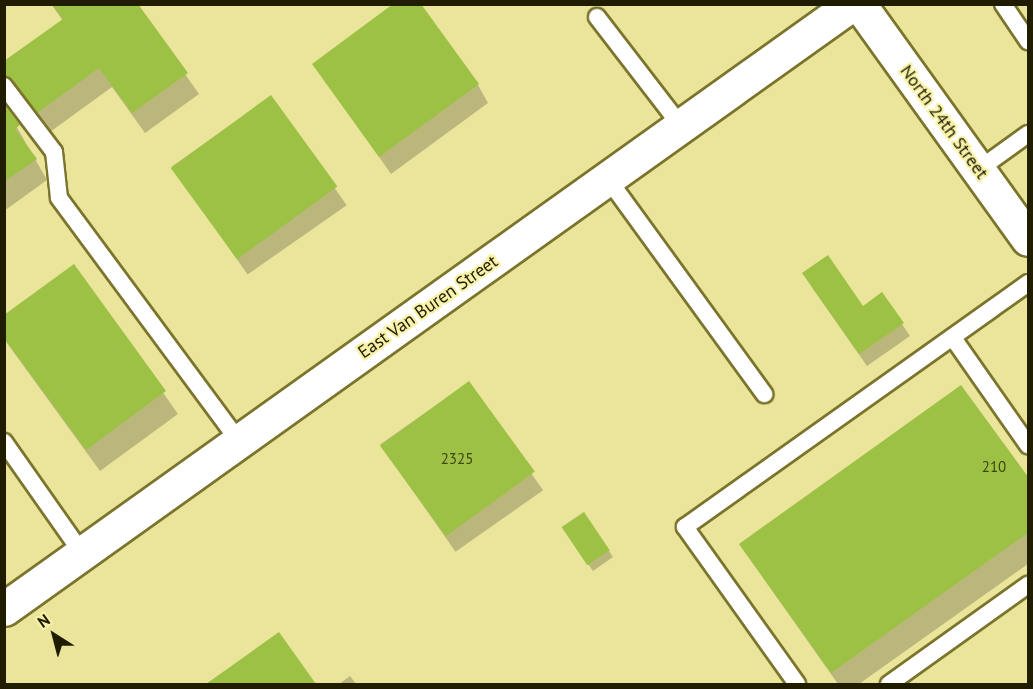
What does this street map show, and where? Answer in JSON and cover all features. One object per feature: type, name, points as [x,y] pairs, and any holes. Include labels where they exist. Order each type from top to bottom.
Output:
[{"type":"main road","name":"East Van Buren Street","points":[[6,605],[852,4]]},
{"type":"main road","name":"North 24th Street","points":[[859,4],[1029,239]]},
{"type":"lane","points":[[1003,4],[1028,41]]},
{"type":"lane","points":[[597,17],[681,126]]},
{"type":"lane","points":[[4,86],[54,152],[59,198],[239,441]]},
{"type":"lane","points":[[978,170],[1029,134]]},
{"type":"lane","points":[[608,179],[764,394]]},
{"type":"lane","points":[[797,684],[685,527],[1029,283]]},
{"type":"lane","points":[[953,338],[1029,446]]},
{"type":"lane","points":[[4,442],[82,553]]},
{"type":"lane","points":[[889,684],[1029,585]]},
{"type":"building","points":[[52,4],[138,4],[188,73],[132,113],[99,68],[37,113],[12,80],[4,76],[4,61],[63,19]]},
{"type":"building","points":[[393,4],[421,4],[479,84],[379,157],[312,64]]},
{"type":"building","points":[[271,95],[337,186],[237,259],[171,168]]},
{"type":"building","points":[[4,104],[20,125],[15,129],[37,159],[4,182]]},
{"type":"building","points":[[828,255],[863,306],[882,292],[904,323],[859,354],[802,273]]},
{"type":"building","points":[[74,264],[166,391],[86,450],[4,338],[4,315]]},
{"type":"building","points":[[469,381],[535,472],[446,536],[380,446]]},
{"type":"building","points":[[961,385],[1029,478],[1029,532],[831,673],[739,544]]},
{"type":"building","points":[[584,512],[610,550],[587,565],[562,527]]},
{"type":"building","points":[[279,632],[316,684],[206,684]]}]
